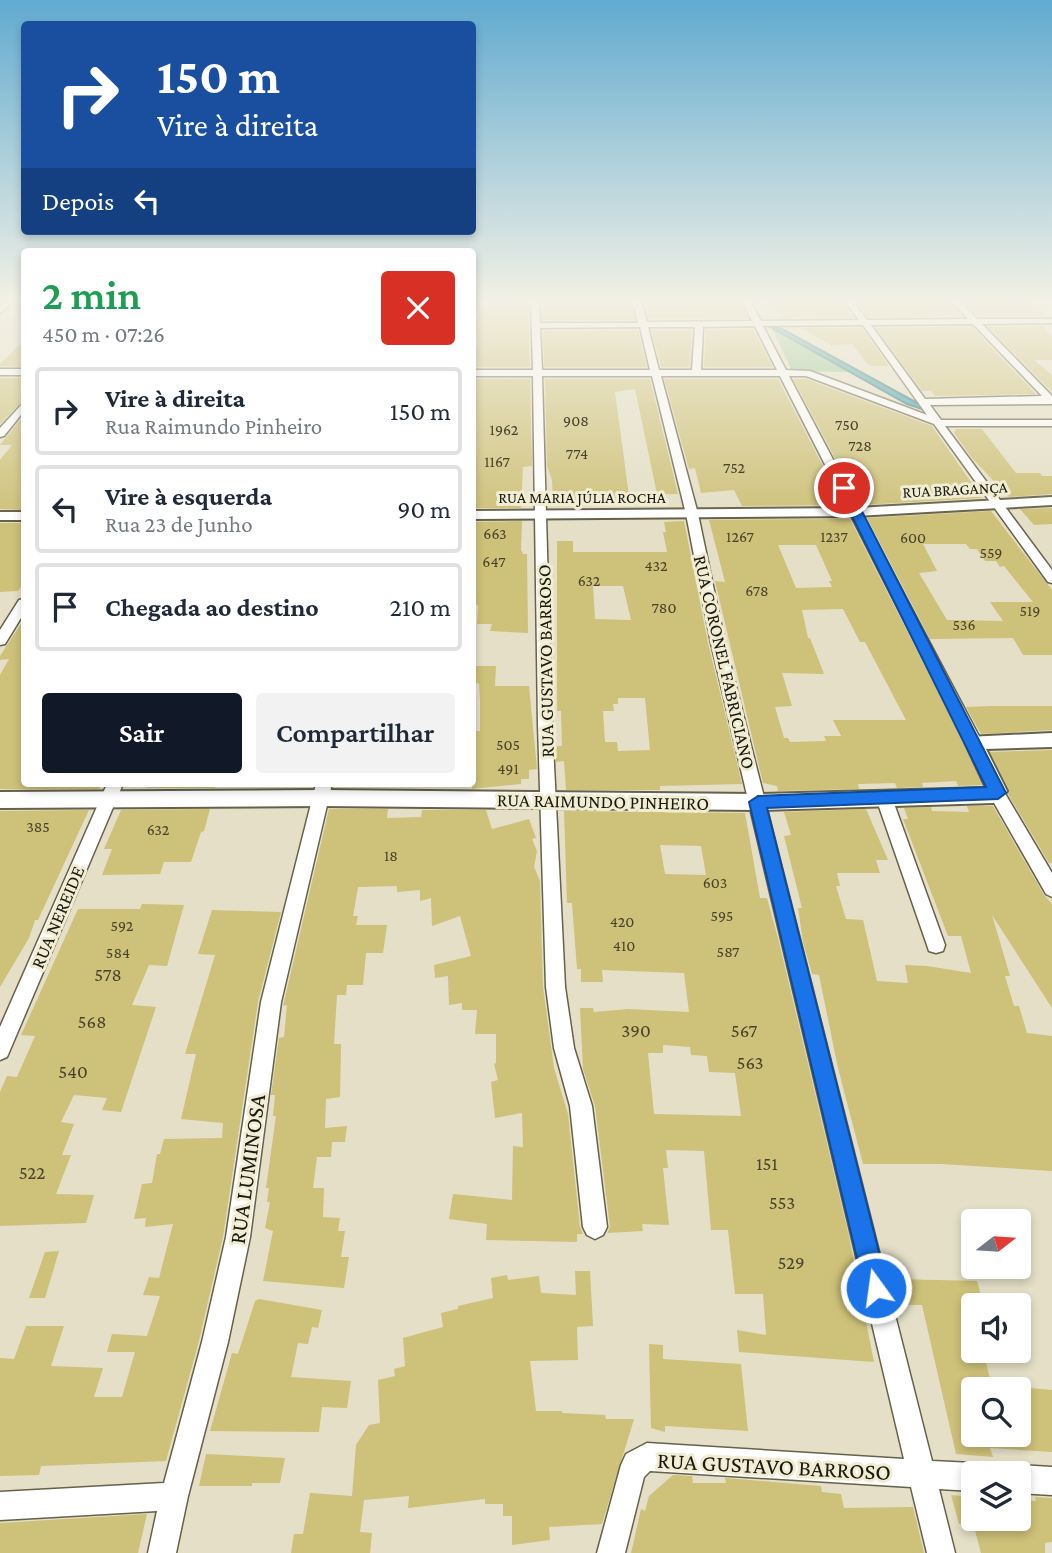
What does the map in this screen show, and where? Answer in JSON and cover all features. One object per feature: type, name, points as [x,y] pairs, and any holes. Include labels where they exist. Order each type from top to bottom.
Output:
[{"type":"street","name":"RUA GUSTAVO BARROSO","points":[[537,373],[547,800],[556,988],[562,1040],[573,1087],[581,1106],[595,1227]]},
{"type":"street","name":"RUA CORONEL FABRICIANO","points":[[658,373],[692,514],[718,643],[941,1553]]},
{"type":"street","points":[[785,373],[974,742],[997,794],[1052,889]]},
{"type":"street","points":[[799,373],[815,375],[940,423],[1052,423]]},
{"type":"street","points":[[903,373],[1052,579]]},
{"type":"street","points":[[1025,373],[1051,400]]},
{"type":"street","points":[[924,402],[1051,400]]},
{"type":"street","points":[[0,434],[21,409]]},
{"type":"street","name":"RUA BRAGANÇA","points":[[692,514],[856,512],[1052,501]]},
{"type":"street","name":"RUA MARIA JÚLIA ROCHA","points":[[476,515],[692,514]]},
{"type":"street","points":[[0,516],[21,516]]},
{"type":"street","points":[[0,641],[21,608]]},
{"type":"street","points":[[974,742],[1052,740]]},
{"type":"street","name":"RUA RAIMUNDO PINHEIRO","points":[[0,800],[112,791],[322,791],[547,800],[758,802],[997,794]]},
{"type":"street","name":"RUA NEREIDE","points":[[0,1050],[112,791]]},
{"type":"street","name":"RUA LUMINOSA","points":[[162,1553],[174,1496],[215,1342],[238,1237],[271,1002],[322,791]]},
{"type":"street","points":[[884,798],[936,946]]},
{"type":"street","name":"RUA GUSTAVO BARROSO","points":[[611,1553],[631,1475],[636,1464],[648,1457],[922,1475]]},
{"type":"street","points":[[922,1475],[961,1477]]},
{"type":"street","points":[[1031,1480],[1052,1481]]},
{"type":"street","points":[[0,1506],[174,1496]]},
{"type":"water","points":[[853,373],[863,373],[921,405],[925,410],[907,404]]},
{"type":"building","points":[[909,373],[1016,373],[1036,394],[935,396],[931,391],[922,391]]},
{"type":"building","points":[[1034,373],[1052,375],[1052,392]]},
{"type":"building","points":[[0,378],[21,378],[21,403],[0,424]]},
{"type":"building","points":[[476,379],[530,379],[532,466],[523,467],[521,508],[476,508]]},
{"type":"building","points":[[545,379],[650,379],[678,494],[657,494],[635,389],[615,392],[630,503],[553,503],[552,480],[547,466]]},
{"type":"building","points":[[664,379],[778,379],[843,505],[742,506],[734,490],[701,493],[695,468],[689,469]]},
{"type":"building","points":[[793,379],[806,379],[932,426],[982,498],[860,505]]},
{"type":"building","points":[[21,419],[21,510],[0,509],[0,460],[12,445],[0,445]]},
{"type":"building","points":[[956,429],[982,429],[1016,473],[1052,476],[1052,494],[1009,497],[972,458],[954,433]]},
{"type":"building","points":[[1052,508],[1052,524],[1034,525],[1020,509]]},
{"type":"building","points":[[991,511],[1052,590],[1052,655],[1023,655],[1013,638],[930,639],[867,518]],"holes":[[[923,544],[966,544],[970,549],[977,549],[985,561],[996,561],[1000,567],[1004,566],[1033,602],[990,602],[1003,621],[947,620],[919,573],[937,571]]]},
{"type":"building","points":[[850,519],[963,741],[982,785],[958,786],[956,781],[922,783],[923,787],[897,788],[895,783],[858,784],[859,789],[778,791],[777,786],[763,783],[715,581],[725,582],[709,520]],"holes":[[[778,545],[816,545],[832,581],[829,581],[832,587],[796,588]],[[843,609],[860,642],[865,642],[906,720],[833,720],[841,736],[824,736],[826,741],[790,742],[788,738],[784,738],[775,707],[792,706],[782,673],[824,674],[808,638],[802,610]]]},
{"type":"building","points":[[522,521],[521,550],[523,554],[527,554],[528,633],[490,631],[492,624],[477,624],[476,522]]},
{"type":"building","points":[[684,521],[708,643],[742,784],[660,786],[660,790],[566,790],[564,761],[556,762],[556,746],[562,746],[561,711],[557,711],[557,541],[573,541],[573,552],[667,552],[664,522]],"holes":[[[593,586],[623,586],[631,620],[595,619]],[[618,698],[645,698],[650,750],[618,751],[617,742],[605,742],[603,711],[614,711],[613,704],[618,704]]]},
{"type":"building","points":[[0,523],[21,523],[21,586],[18,591],[0,592]]},
{"type":"building","points":[[21,624],[21,787],[100,787],[99,789],[0,789],[0,675],[9,659],[0,660]]},
{"type":"building","points":[[476,666],[496,666],[495,686],[529,686],[537,769],[529,770],[529,779],[521,779],[521,784],[472,789],[476,787],[476,731],[480,731],[479,683],[476,683]]},
{"type":"building","points":[[1052,706],[1052,730],[981,734],[966,707]]},
{"type":"building","points":[[1052,750],[1052,863],[1049,863],[1008,794],[1009,790],[990,752]]},
{"type":"building","points":[[148,787],[215,787],[215,788]]},
{"type":"building","points":[[967,806],[993,806],[1044,895],[1052,904],[1052,1008],[992,915],[1010,976],[1005,976],[1014,1006],[1019,1006],[1027,1033],[1052,1036],[1052,1171],[941,1164],[863,1164],[838,1068],[819,975],[812,974],[803,942],[798,908],[802,908],[784,836],[791,835],[784,812],[866,809],[888,860],[876,860],[880,873],[837,873],[840,886],[836,886],[846,919],[863,920],[877,981],[908,983],[905,965],[971,973],[961,936],[948,936],[903,819],[908,819],[904,808],[931,807],[932,811],[969,812]]},
{"type":"building","points":[[210,809],[191,862],[164,862],[160,874],[102,875],[112,849],[104,849],[121,810]]},
{"type":"building","points":[[329,809],[388,809],[387,818],[421,817],[422,810],[486,810],[492,829],[529,819],[536,838],[532,839],[537,851],[534,867],[540,881],[543,987],[554,1068],[568,1114],[580,1227],[583,1234],[577,1234],[577,1242],[486,1240],[487,1224],[449,1219],[453,1194],[512,1200],[513,1146],[523,1147],[522,1113],[495,1118],[491,1082],[498,1080],[494,1064],[496,1034],[475,1034],[477,1010],[462,1010],[462,1003],[449,1005],[448,976],[435,978],[434,965],[471,956],[460,916],[432,926],[431,898],[420,901],[420,890],[397,892],[397,886],[358,887],[353,916],[358,916],[356,925],[387,925],[383,953],[366,953],[363,985],[347,985],[346,995],[337,995],[334,1044],[341,1044],[340,1097],[326,1099],[325,1128],[347,1126],[345,1142],[332,1142],[331,1157],[317,1157],[313,1188],[324,1188],[323,1217],[340,1218],[338,1231],[345,1231],[341,1257],[349,1257],[344,1288],[263,1281],[273,1231],[265,1228],[270,1202],[267,1202],[269,1188],[266,1188],[276,1116],[273,1116],[275,1095],[271,1095],[279,1038],[284,1037],[287,1005],[283,1006]]},
{"type":"building","points":[[89,810],[38,920],[35,920],[29,938],[0,987],[0,811]]},
{"type":"building","points":[[564,811],[745,813],[760,898],[767,898],[779,942],[849,1236],[874,1362],[739,1352],[737,1330],[766,1335],[763,1294],[735,1294],[728,1230],[711,1230],[704,1151],[666,1150],[668,1168],[663,1168],[669,1225],[642,1224],[643,1231],[607,1233],[610,1227],[595,1106],[583,1069],[580,1008],[593,1008],[594,1012],[628,1009],[689,1012],[684,973],[602,970],[603,982],[581,982],[581,969],[577,969],[572,903],[567,903]],"holes":[[[660,845],[701,846],[706,875],[665,874]],[[663,1045],[690,1047],[691,1055],[707,1056],[709,1072],[735,1073],[741,1116],[654,1114],[648,1053],[663,1053]]]},
{"type":"building","points":[[142,904],[184,905],[167,966],[149,965],[132,1005],[156,1007],[121,1112],[102,1110],[107,1098],[74,1095],[61,1122],[74,1124],[62,1155],[71,1155],[56,1194],[94,1195],[86,1223],[0,1226],[0,1092],[7,1076],[17,1077],[35,1036],[21,1035],[78,909],[140,909]]},
{"type":"building","points":[[212,910],[281,912],[258,1002],[223,1237],[199,1341],[166,1461],[41,1466],[39,1475],[0,1476],[0,1358],[14,1359],[26,1326],[64,1326],[51,1366],[103,1368],[94,1397],[122,1397],[135,1352],[107,1352],[112,1334],[147,1336],[160,1296],[143,1295],[149,1277],[159,1278],[173,1224],[145,1227],[146,1218],[134,1219],[142,1184],[152,1183],[157,1154],[160,1154],[164,1139],[222,1138],[223,1123],[181,1119],[196,1054],[185,1054],[215,955],[198,954]]},
{"type":"building","points":[[59,1251],[45,1298],[29,1298],[45,1252]]},
{"type":"building","points":[[575,1271],[590,1271],[593,1326],[577,1327],[578,1360],[530,1361],[536,1411],[605,1415],[606,1419],[634,1419],[602,1524],[549,1527],[550,1540],[512,1545],[512,1516],[503,1516],[503,1504],[485,1504],[485,1499],[408,1508],[409,1496],[364,1500],[360,1532],[372,1533],[370,1553],[291,1553],[294,1534],[303,1534],[310,1493],[352,1496],[356,1445],[369,1425],[380,1423],[378,1380],[395,1376],[394,1369],[405,1366],[403,1338],[443,1327],[441,1313],[493,1298],[491,1278],[507,1275],[508,1280],[539,1276],[541,1293],[576,1295]]},
{"type":"building","points":[[897,1279],[977,1281],[980,1293],[961,1293],[961,1363],[986,1363],[990,1377],[961,1377],[961,1447],[1031,1447],[1031,1388],[1052,1390],[1052,1452],[990,1448],[993,1457],[956,1454],[922,1305],[904,1305]]},
{"type":"building","points":[[259,1299],[322,1310],[318,1328],[312,1327],[308,1344],[298,1343],[291,1377],[351,1381],[347,1408],[322,1407],[319,1432],[210,1431],[232,1353],[238,1354],[255,1301]]},
{"type":"building","points":[[649,1344],[663,1345],[663,1359],[741,1364],[748,1431],[665,1426],[665,1432],[651,1428]]},
{"type":"building","points":[[206,1454],[285,1458],[280,1483],[199,1486]]},
{"type":"building","points":[[673,1475],[692,1476],[693,1483],[726,1483],[725,1478],[821,1486],[822,1492],[841,1494],[844,1508],[913,1507],[924,1553],[631,1553],[641,1509],[645,1511],[649,1496]]},
{"type":"building","points":[[951,1495],[961,1496],[959,1524]]},
{"type":"building","points":[[1035,1497],[1052,1498],[1052,1542],[1045,1543],[1045,1553],[981,1553],[975,1531],[1031,1531],[1031,1501],[1036,1501]]},
{"type":"building","points":[[147,1514],[138,1553],[0,1553],[0,1523]]},
{"type":"route","points":[[844,488],[998,793],[758,802],[876,1288]]}]
